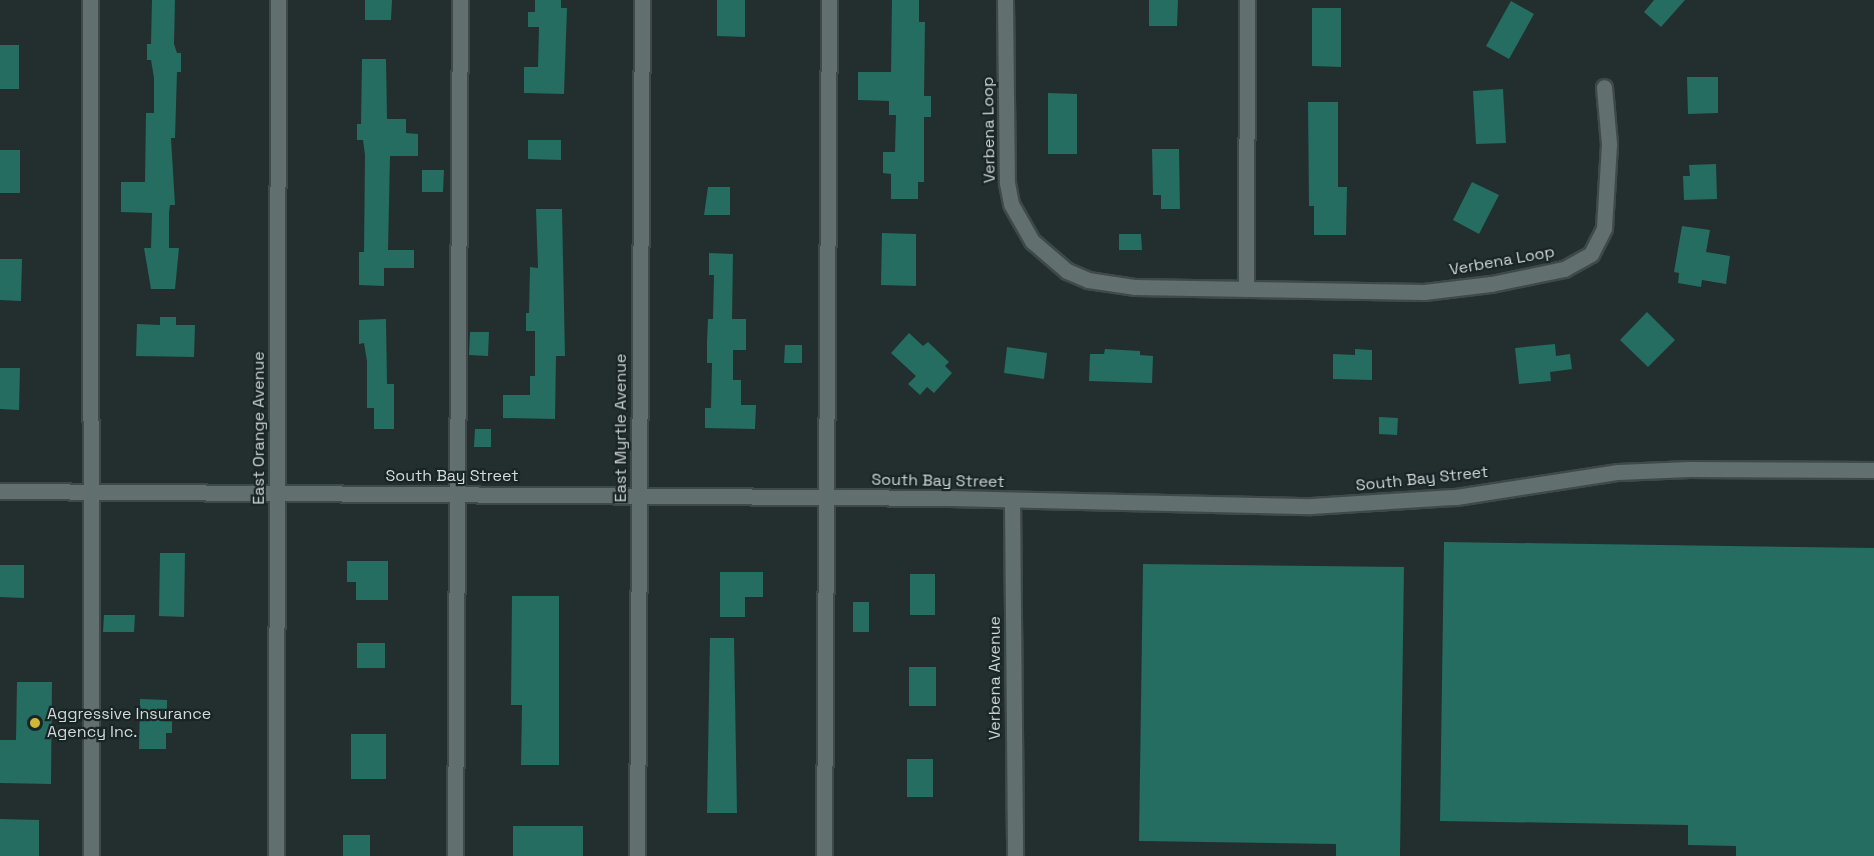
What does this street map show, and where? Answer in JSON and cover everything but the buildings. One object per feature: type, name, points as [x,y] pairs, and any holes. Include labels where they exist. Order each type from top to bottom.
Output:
[{"type":"street","points":[[90,0],[91,856]]},
{"type":"street","name":"East Orange Avenue","points":[[276,856],[278,0]]},
{"type":"street","points":[[455,856],[460,0]]},
{"type":"street","name":"East Myrtle Avenue","points":[[637,856],[642,0]]},
{"type":"street","points":[[824,856],[829,0]]},
{"type":"street","name":"Verbena Loop","points":[[1005,0],[1007,183],[1011,204],[1032,241],[1067,270],[1088,280],[1135,287],[1424,292],[1491,284],[1564,269],[1591,254],[1604,228],[1609,144],[1604,87]]},
{"type":"street","points":[[1246,288],[1247,0]]},
{"type":"street","name":"South Bay Street","points":[[0,491],[1012,500],[1311,506],[1456,497],[1618,472],[1689,468],[1874,470]]},
{"type":"street","name":"Verbena Avenue","points":[[1012,500],[1015,856]]},
{"type":"place","name":"Aggressive Insurance Agency Inc.","points":[[35,723]]}]
